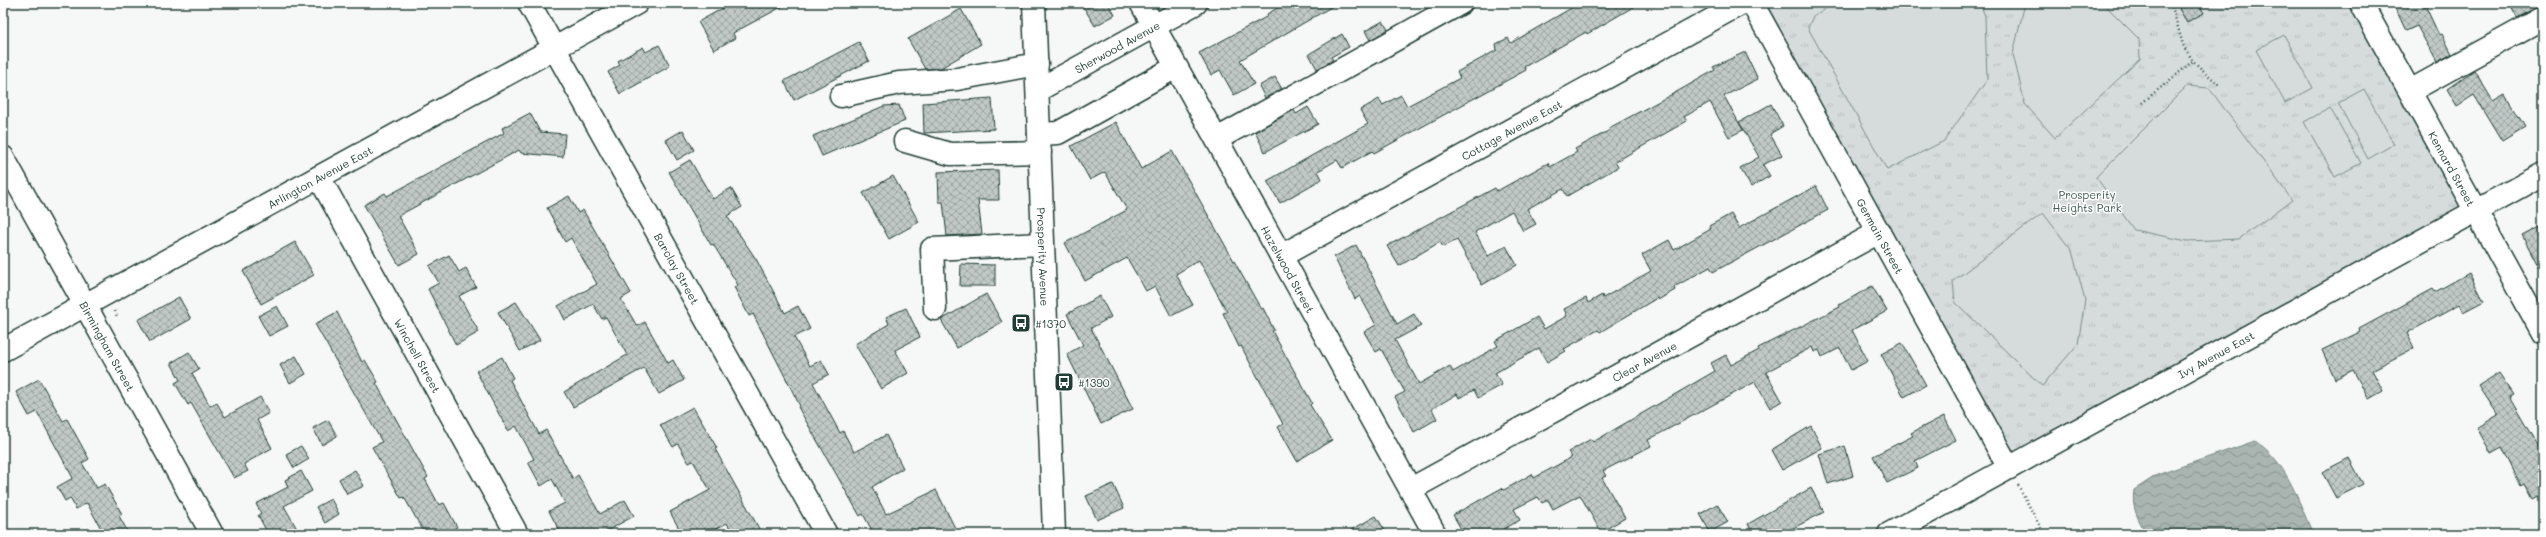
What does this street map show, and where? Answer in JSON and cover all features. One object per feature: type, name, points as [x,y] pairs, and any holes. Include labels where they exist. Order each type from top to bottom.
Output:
[{"type":"street","name":"Barclay Street","points":[[529,3],[826,534]]},
{"type":"street","name":"Arlington Avenue East","points":[[3,350],[637,3]]},
{"type":"street","name":"Prosperity Avenue","points":[[1034,3],[1054,534]]},
{"type":"street","name":"Hazelwood Street","points":[[1141,3],[1436,534]]},
{"type":"street","name":"Sherwood Avenue","points":[[1038,90],[1196,3]]},
{"type":"street","points":[[1217,139],[1461,3]]},
{"type":"street","name":"Cottage Avenue East","points":[[1281,256],[1742,3]]},
{"type":"street","name":"Germain Street","points":[[1752,3],[2013,477]]},
{"type":"street","name":"Kennard Street","points":[[2361,3],[2542,329]]},
{"type":"street","points":[[2410,91],[2543,18]]},
{"type":"street","points":[[841,96],[899,83],[956,79],[1037,64]]},
{"type":"street","points":[[905,141],[950,154],[1039,143],[1176,67]]},
{"type":"street","name":"Birmingham Street","points":[[3,158],[212,534]]},
{"type":"street","name":"Ivy Avenue East","points":[[1889,534],[2013,477],[2543,174]]},
{"type":"street","name":"Winchell Street","points":[[319,177],[517,534]]},
{"type":"street","name":"Clear Avenue","points":[[1411,489],[1879,232]]},
{"type":"street","points":[[935,309],[932,249],[1042,244]]},
{"type":"path","points":[[2171,3],[2183,45],[2193,61],[2219,85]]},
{"type":"path","points":[[2142,103],[2193,61]]},
{"type":"path","points":[[114,310],[117,317]]},
{"type":"path","points":[[2013,477],[2044,534]]},
{"type":"green space","name":"Prosperity Heights Park","points":[[1752,3],[2361,3],[2476,211],[2009,468]]},
{"type":"green space","points":[[1835,3],[1980,3],[1985,16],[1987,80],[1944,141],[1887,170],[1808,28],[1813,16]]},
{"type":"green space","points":[[2025,3],[2103,3],[2139,39],[2140,59],[2055,138],[2025,104],[2013,54]]},
{"type":"green space","points":[[2284,35],[2313,88],[2285,103],[2256,50]]},
{"type":"green space","points":[[2187,86],[2209,88],[2292,200],[2239,239],[2187,241],[2134,230],[2096,177]]},
{"type":"green space","points":[[2364,89],[2394,144],[2368,159],[2338,103]]},
{"type":"green space","points":[[2330,108],[2361,163],[2335,177],[2304,122]]},
{"type":"green space","points":[[2043,213],[2072,251],[2085,300],[2078,344],[2042,386],[1955,302],[1953,281]]},
{"type":"water","points":[[2255,441],[2266,449],[2283,471],[2296,495],[2313,534],[2147,534],[2134,508],[2134,490],[2157,475]]},
{"type":"building","points":[[732,3],[789,3],[733,33],[735,38],[714,50],[698,22]]},
{"type":"building","points":[[1081,3],[1108,3],[1115,15],[1095,26]]},
{"type":"building","points":[[1286,3],[1338,3],[1240,60],[1254,84],[1234,95],[1220,70],[1211,75],[1199,53],[1268,16],[1267,14]]},
{"type":"building","points":[[1580,3],[1640,3],[1587,34],[1586,32],[1524,67],[1526,70],[1374,153],[1372,151],[1342,168],[1337,160],[1318,171],[1322,179],[1280,203],[1267,181],[1368,124],[1360,110],[1379,99],[1383,105],[1401,95],[1407,106],[1460,78],[1457,72],[1497,50],[1496,44],[1508,38],[1511,43]]},
{"type":"building","points":[[2189,3],[2198,3],[2204,13],[2187,22],[2179,9]]},
{"type":"building","points":[[2393,3],[2424,3],[2439,35],[2442,34],[2452,54],[2437,62],[2417,26],[2406,31]]},
{"type":"building","points":[[2509,3],[2543,3],[2543,5],[2517,18]]},
{"type":"building","points":[[961,9],[981,44],[941,68],[925,69],[908,39]]},
{"type":"building","points":[[1383,21],[1388,30],[1370,40],[1365,31]]},
{"type":"building","points":[[1342,34],[1349,47],[1331,57],[1333,60],[1317,69],[1309,54]]},
{"type":"building","points":[[859,42],[869,61],[794,100],[784,81]]},
{"type":"building","points":[[659,45],[670,66],[620,94],[608,72],[620,65],[618,61],[643,47],[646,52]]},
{"type":"building","points":[[1745,52],[1758,79],[1724,96],[1743,130],[1729,137],[1710,102],[1684,117],[1687,121],[1615,162],[1618,167],[1567,196],[1563,189],[1527,209],[1536,224],[1523,231],[1512,211],[1475,232],[1488,256],[1506,246],[1517,265],[1482,285],[1457,240],[1443,247],[1440,242],[1399,266],[1387,246],[1495,188],[1497,191],[1548,163],[1550,167],[1577,152],[1575,149],[1610,130],[1609,128],[1715,70],[1713,67]]},
{"type":"building","points":[[2474,70],[2493,101],[2505,94],[2525,127],[2502,141],[2474,95],[2457,106],[2447,89]]},
{"type":"building","points":[[1275,77],[1282,89],[1265,98],[1259,86]]},
{"type":"building","points":[[992,98],[994,129],[924,133],[923,103]]},
{"type":"building","points":[[1771,104],[1783,126],[1770,134],[1782,155],[1763,165],[1770,176],[1751,187],[1740,168],[1759,157],[1739,122]]},
{"type":"building","points":[[899,105],[905,121],[822,156],[813,136],[884,106]]},
{"type":"building","points":[[1308,107],[1318,124],[1265,152],[1255,132],[1294,110],[1296,114]]},
{"type":"building","points":[[530,113],[540,132],[565,134],[563,157],[521,153],[519,150],[398,216],[419,254],[399,265],[364,205],[385,193],[387,196],[504,133],[502,128]]},
{"type":"building","points":[[1116,122],[1141,169],[1172,151],[1261,309],[1263,308],[1274,330],[1272,331],[1312,403],[1310,405],[1332,440],[1297,461],[1278,427],[1283,424],[1241,346],[1239,347],[1223,313],[1227,312],[1199,260],[1176,274],[1193,305],[1171,316],[1155,286],[1146,291],[1127,258],[1085,281],[1065,243],[1127,210],[1105,172],[1090,180],[1071,146]]},
{"type":"building","points":[[683,130],[694,150],[677,160],[666,140]]},
{"type":"building","points":[[690,160],[713,199],[731,188],[742,207],[727,216],[756,259],[785,313],[798,306],[810,329],[794,337],[810,366],[821,360],[829,374],[813,383],[840,433],[843,431],[854,452],[886,435],[903,468],[872,487],[886,514],[936,490],[958,534],[874,534],[863,514],[860,516],[798,407],[800,406],[753,314],[749,316],[734,287],[738,285],[713,244],[711,245],[669,172]]},
{"type":"building","points":[[998,170],[999,200],[978,200],[982,234],[947,236],[943,202],[939,202],[938,172]]},
{"type":"building","points":[[893,176],[919,222],[889,239],[863,193]]},
{"type":"building","points":[[1816,186],[1828,210],[1713,272],[1710,267],[1674,287],[1675,290],[1658,300],[1657,298],[1600,332],[1598,330],[1564,349],[1566,351],[1547,362],[1539,348],[1495,373],[1502,385],[1478,398],[1474,390],[1459,398],[1457,394],[1432,409],[1437,419],[1414,432],[1395,397],[1405,392],[1381,349],[1376,352],[1364,332],[1376,325],[1360,296],[1355,299],[1334,257],[1356,245],[1397,324],[1414,314],[1421,326],[1395,340],[1419,384],[1450,366],[1453,372],[1498,346],[1495,341],[1537,317],[1544,329],[1567,316],[1564,309],[1586,298],[1588,303],[1602,295],[1603,298],[1651,271],[1642,255],[1669,240],[1674,250],[1711,229],[1709,226],[1731,214],[1739,228]]},
{"type":"building","points":[[569,196],[578,213],[583,210],[631,293],[621,299],[637,326],[645,322],[668,363],[673,360],[684,380],[659,394],[644,368],[573,407],[564,392],[627,355],[606,317],[602,319],[593,304],[565,320],[558,306],[597,284],[571,238],[565,242],[547,208]]},
{"type":"building","points":[[2543,224],[2543,275],[2522,235]]},
{"type":"building","points":[[295,242],[314,275],[261,304],[243,271]]},
{"type":"building","points":[[449,255],[459,272],[466,268],[476,287],[459,296],[479,332],[456,345],[428,289],[439,283],[429,266]]},
{"type":"building","points":[[961,264],[995,265],[995,286],[960,286]]},
{"type":"building","points":[[2469,273],[2484,301],[2463,312],[2459,305],[2407,333],[2414,348],[2372,370],[2383,391],[2369,399],[2353,370],[2335,379],[2322,350],[2360,332],[2359,329],[2433,289],[2435,292]]},
{"type":"building","points":[[1872,286],[1887,311],[1852,330],[1868,361],[1851,370],[1840,348],[1822,357],[1819,350],[1814,352],[1812,347],[1766,372],[1782,401],[1770,408],[1755,382],[1648,440],[1651,446],[1603,471],[1606,476],[1602,478],[1625,518],[1601,532],[1580,495],[1553,509],[1548,500],[1542,503],[1538,497],[1514,509],[1520,520],[1495,534],[1464,534],[1453,515],[1502,488],[1504,490],[1532,474],[1534,478],[1572,457],[1568,452],[1591,439],[1593,442],[1715,371],[1711,363],[1726,355],[1731,365],[1759,350],[1758,348],[1840,307],[1839,305]]},
{"type":"building","points":[[986,294],[1002,322],[957,348],[941,320]]},
{"type":"building","points":[[1100,296],[1111,317],[1091,328],[1133,409],[1101,424],[1067,354],[1083,345],[1067,314]]},
{"type":"building","points":[[179,297],[191,319],[150,342],[138,320]]},
{"type":"building","points":[[516,302],[540,340],[520,351],[498,312]]},
{"type":"building","points":[[277,306],[288,326],[269,336],[258,316]]},
{"type":"building","points":[[906,308],[920,337],[895,350],[908,373],[881,389],[855,344],[889,324],[886,317]]},
{"type":"building","points":[[337,312],[362,362],[365,360],[378,382],[376,383],[428,477],[425,479],[439,505],[444,503],[457,527],[445,534],[425,534],[404,497],[401,498],[372,447],[382,442],[315,324]]},
{"type":"building","points":[[1902,343],[1926,385],[1904,397],[1881,354]]},
{"type":"building","points":[[189,352],[199,369],[192,373],[210,406],[217,403],[225,417],[260,397],[269,413],[257,420],[272,448],[244,464],[248,471],[234,478],[191,403],[188,405],[175,383],[180,380],[171,363]]},
{"type":"building","points":[[296,356],[306,374],[290,383],[280,365]]},
{"type":"building","points":[[502,357],[513,378],[510,380],[539,434],[546,430],[573,479],[578,475],[600,514],[625,500],[634,516],[601,534],[561,534],[549,511],[565,503],[552,479],[541,486],[528,462],[534,459],[516,426],[508,431],[476,371]]},
{"type":"building","points":[[2499,373],[2513,394],[2509,396],[2543,454],[2543,493],[2532,499],[2524,484],[2521,486],[2502,447],[2491,453],[2477,428],[2498,415],[2479,386]]},
{"type":"building","points":[[39,379],[63,421],[67,419],[89,459],[82,463],[97,488],[105,484],[122,514],[119,516],[129,534],[104,534],[87,503],[76,509],[70,498],[65,501],[57,487],[73,478],[37,412],[29,416],[16,392]]},
{"type":"building","points":[[693,407],[717,448],[715,449],[762,534],[733,534],[727,523],[706,534],[682,534],[670,512],[710,490],[693,461],[689,463],[678,444],[673,447],[660,425]]},
{"type":"building","points":[[1944,416],[1956,440],[1915,461],[1918,468],[1887,483],[1873,456],[1913,436],[1911,433]]},
{"type":"building","points":[[328,420],[337,436],[322,445],[313,428]]},
{"type":"building","points":[[1811,426],[1822,448],[1782,470],[1771,450]]},
{"type":"building","points":[[301,446],[309,459],[294,468],[286,454]]},
{"type":"building","points":[[1845,446],[1853,476],[1828,484],[1819,454]]},
{"type":"building","points":[[2349,458],[2363,484],[2336,498],[2322,472]]},
{"type":"building","points":[[355,470],[364,486],[347,494],[339,479]]},
{"type":"building","points":[[301,471],[312,491],[284,506],[300,534],[268,534],[258,515],[261,513],[256,504],[288,487],[285,480]]},
{"type":"building","points":[[1113,484],[1124,508],[1097,520],[1086,496]]},
{"type":"building","points":[[1811,488],[1824,512],[1782,534],[1753,534],[1748,524]]},
{"type":"building","points":[[331,499],[339,514],[325,523],[316,507]]},
{"type":"building","points":[[1717,504],[1728,522],[1710,532],[1700,514]]},
{"type":"building","points":[[1376,516],[1387,534],[1344,534]]},
{"type":"place","name":"#1370","points":[[1021,323]]},
{"type":"place","name":"#1390","points":[[1064,382]]}]
